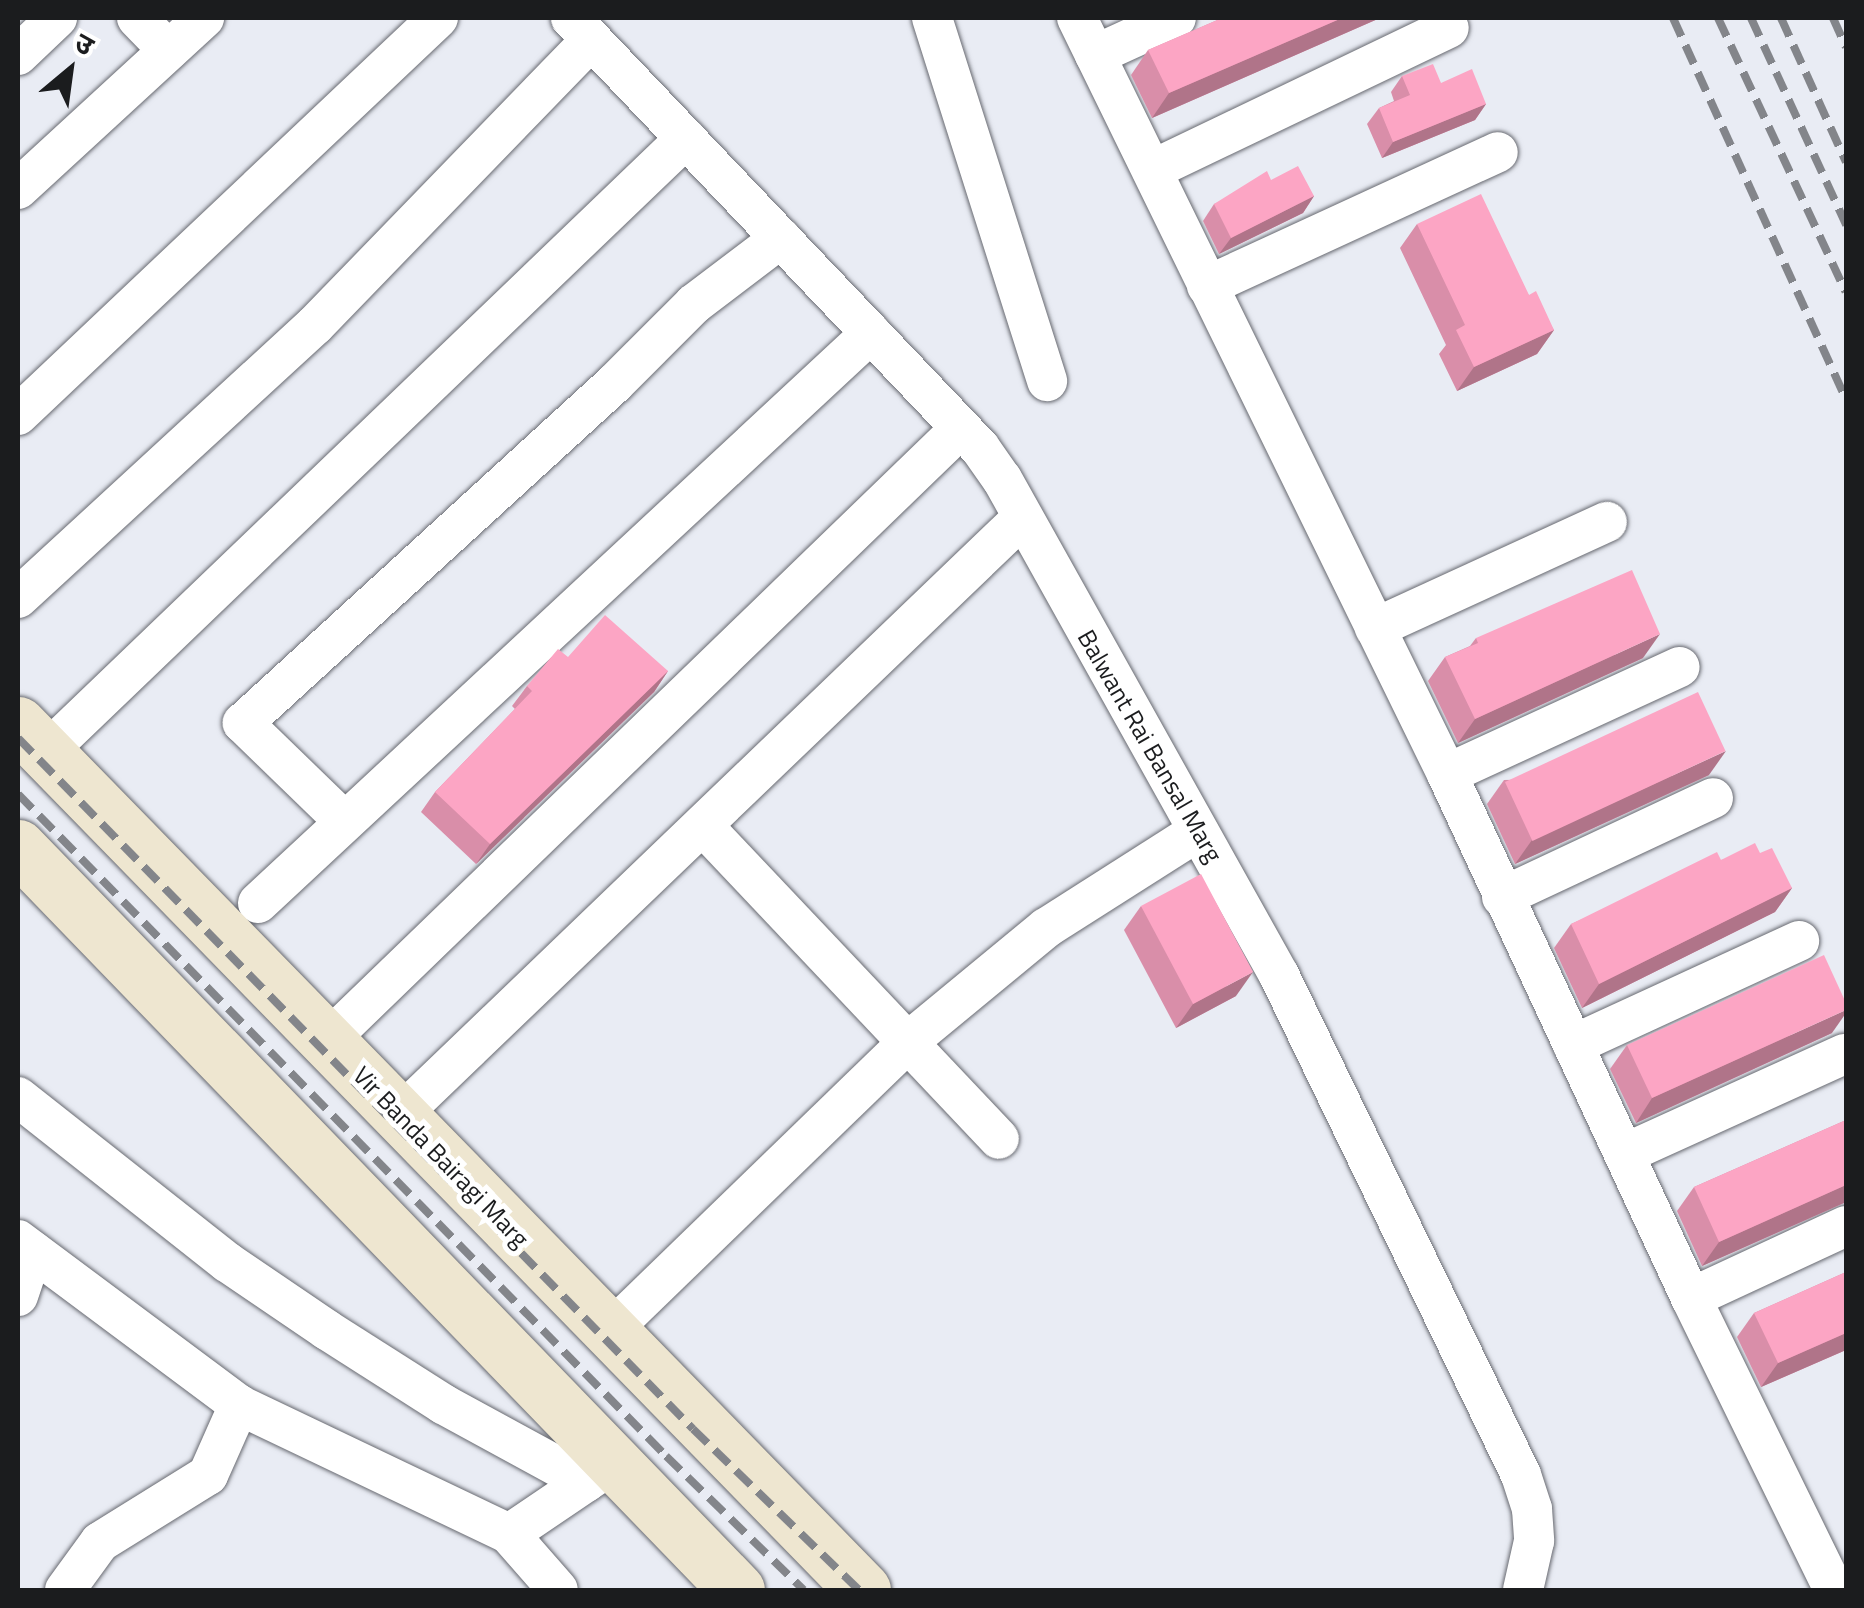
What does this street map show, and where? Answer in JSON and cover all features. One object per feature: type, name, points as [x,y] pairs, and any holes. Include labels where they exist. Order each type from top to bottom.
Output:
[{"type":"main road","name":"Vir Banda Bairagi Marg","points":[[31,738],[862,1590]]},
{"type":"main road","points":[[24,868],[599,1473],[737,1590]]},
{"type":"street","points":[[18,55],[57,18]]},
{"type":"street","points":[[137,18],[168,50]]},
{"type":"street","points":[[18,189],[204,18]]},
{"type":"street","points":[[18,416],[438,18]]},
{"type":"street","points":[[932,18],[1047,382]]},
{"type":"street","points":[[1077,18],[1447,774],[1691,1298],[1834,1590]]},
{"type":"street","points":[[1095,54],[1176,18]]},
{"type":"street","points":[[18,598],[315,325],[579,24]]},
{"type":"street","name":"Balwant Rai Bansal Marg","points":[[579,24],[961,428],[1002,479],[1020,519],[1279,974],[1521,1474],[1532,1509],[1534,1542],[1523,1590]]},
{"type":"street","points":[[1152,170],[1448,28]]},
{"type":"street","points":[[31,738],[686,138]]},
{"type":"street","points":[[1208,286],[1498,152]]},
{"type":"street","points":[[344,821],[244,723],[614,384],[694,304],[780,238]]},
{"type":"street","points":[[258,902],[870,333]]},
{"type":"street","points":[[328,1040],[961,428]]},
{"type":"street","points":[[400,1116],[1020,519]]},
{"type":"street","points":[[1375,628],[1607,522]]},
{"type":"street","points":[[1447,774],[1680,667]]},
{"type":"street","points":[[1502,897],[1712,798]]},
{"type":"street","points":[[704,827],[999,1140]]},
{"type":"street","points":[[610,1330],[909,1041],[1046,928],[1198,831]]},
{"type":"street","points":[[1573,1044],[1800,941]]},
{"type":"street","points":[[1624,1154],[1844,1054]]},
{"type":"street","points":[[18,1096],[227,1262],[327,1330],[442,1404],[599,1473]]},
{"type":"street","points":[[1691,1298],[1846,1226]]},
{"type":"street","points":[[18,1296],[25,1246],[239,1405],[478,1515],[509,1534],[558,1590]]},
{"type":"street","points":[[65,1590],[100,1542],[208,1474],[239,1405]]},
{"type":"street","points":[[509,1534],[599,1473]]},
{"type":"building","points":[[1222,18],[1342,18],[1169,93],[1148,50]]},
{"type":"building","points":[[1433,64],[1441,83],[1472,69],[1486,104],[1393,142],[1379,108],[1410,95],[1402,76]]},
{"type":"building","points":[[1298,166],[1314,196],[1231,238],[1214,204],[1267,171],[1271,180]]},
{"type":"building","points":[[1481,194],[1529,295],[1536,291],[1554,330],[1474,367],[1456,330],[1465,325],[1417,224]]},
{"type":"building","points":[[1632,570],[1660,634],[1475,719],[1445,657],[1478,643],[1476,638]]},
{"type":"building","points":[[605,615],[668,671],[490,844],[435,792],[532,691],[527,686],[558,649],[568,657]]},
{"type":"building","points":[[1698,692],[1725,751],[1532,841],[1505,782]]},
{"type":"building","points":[[1755,843],[1760,853],[1772,848],[1792,888],[1599,984],[1571,924],[1717,852],[1721,860]]},
{"type":"building","points":[[1201,874],[1253,972],[1193,1004],[1141,906]]},
{"type":"building","points":[[1824,955],[1846,1010],[1652,1098],[1627,1045]]},
{"type":"building","points":[[1846,1120],[1846,1185],[1719,1242],[1694,1187]]},
{"type":"building","points":[[1846,1272],[1846,1333],[1778,1363],[1754,1313]]},
{"type":"railway","points":[[1673,18],[1846,399]]},
{"type":"railway","points":[[1718,18],[1846,292]]},
{"type":"railway","points":[[1751,18],[1846,225]]},
{"type":"railway","points":[[1781,18],[1846,162]]},
{"type":"railway","points":[[1833,18],[1846,47]]},
{"type":"railway","points":[[18,738],[693,1429],[859,1590]]},
{"type":"railway","points":[[18,794],[666,1456],[804,1590]]}]
